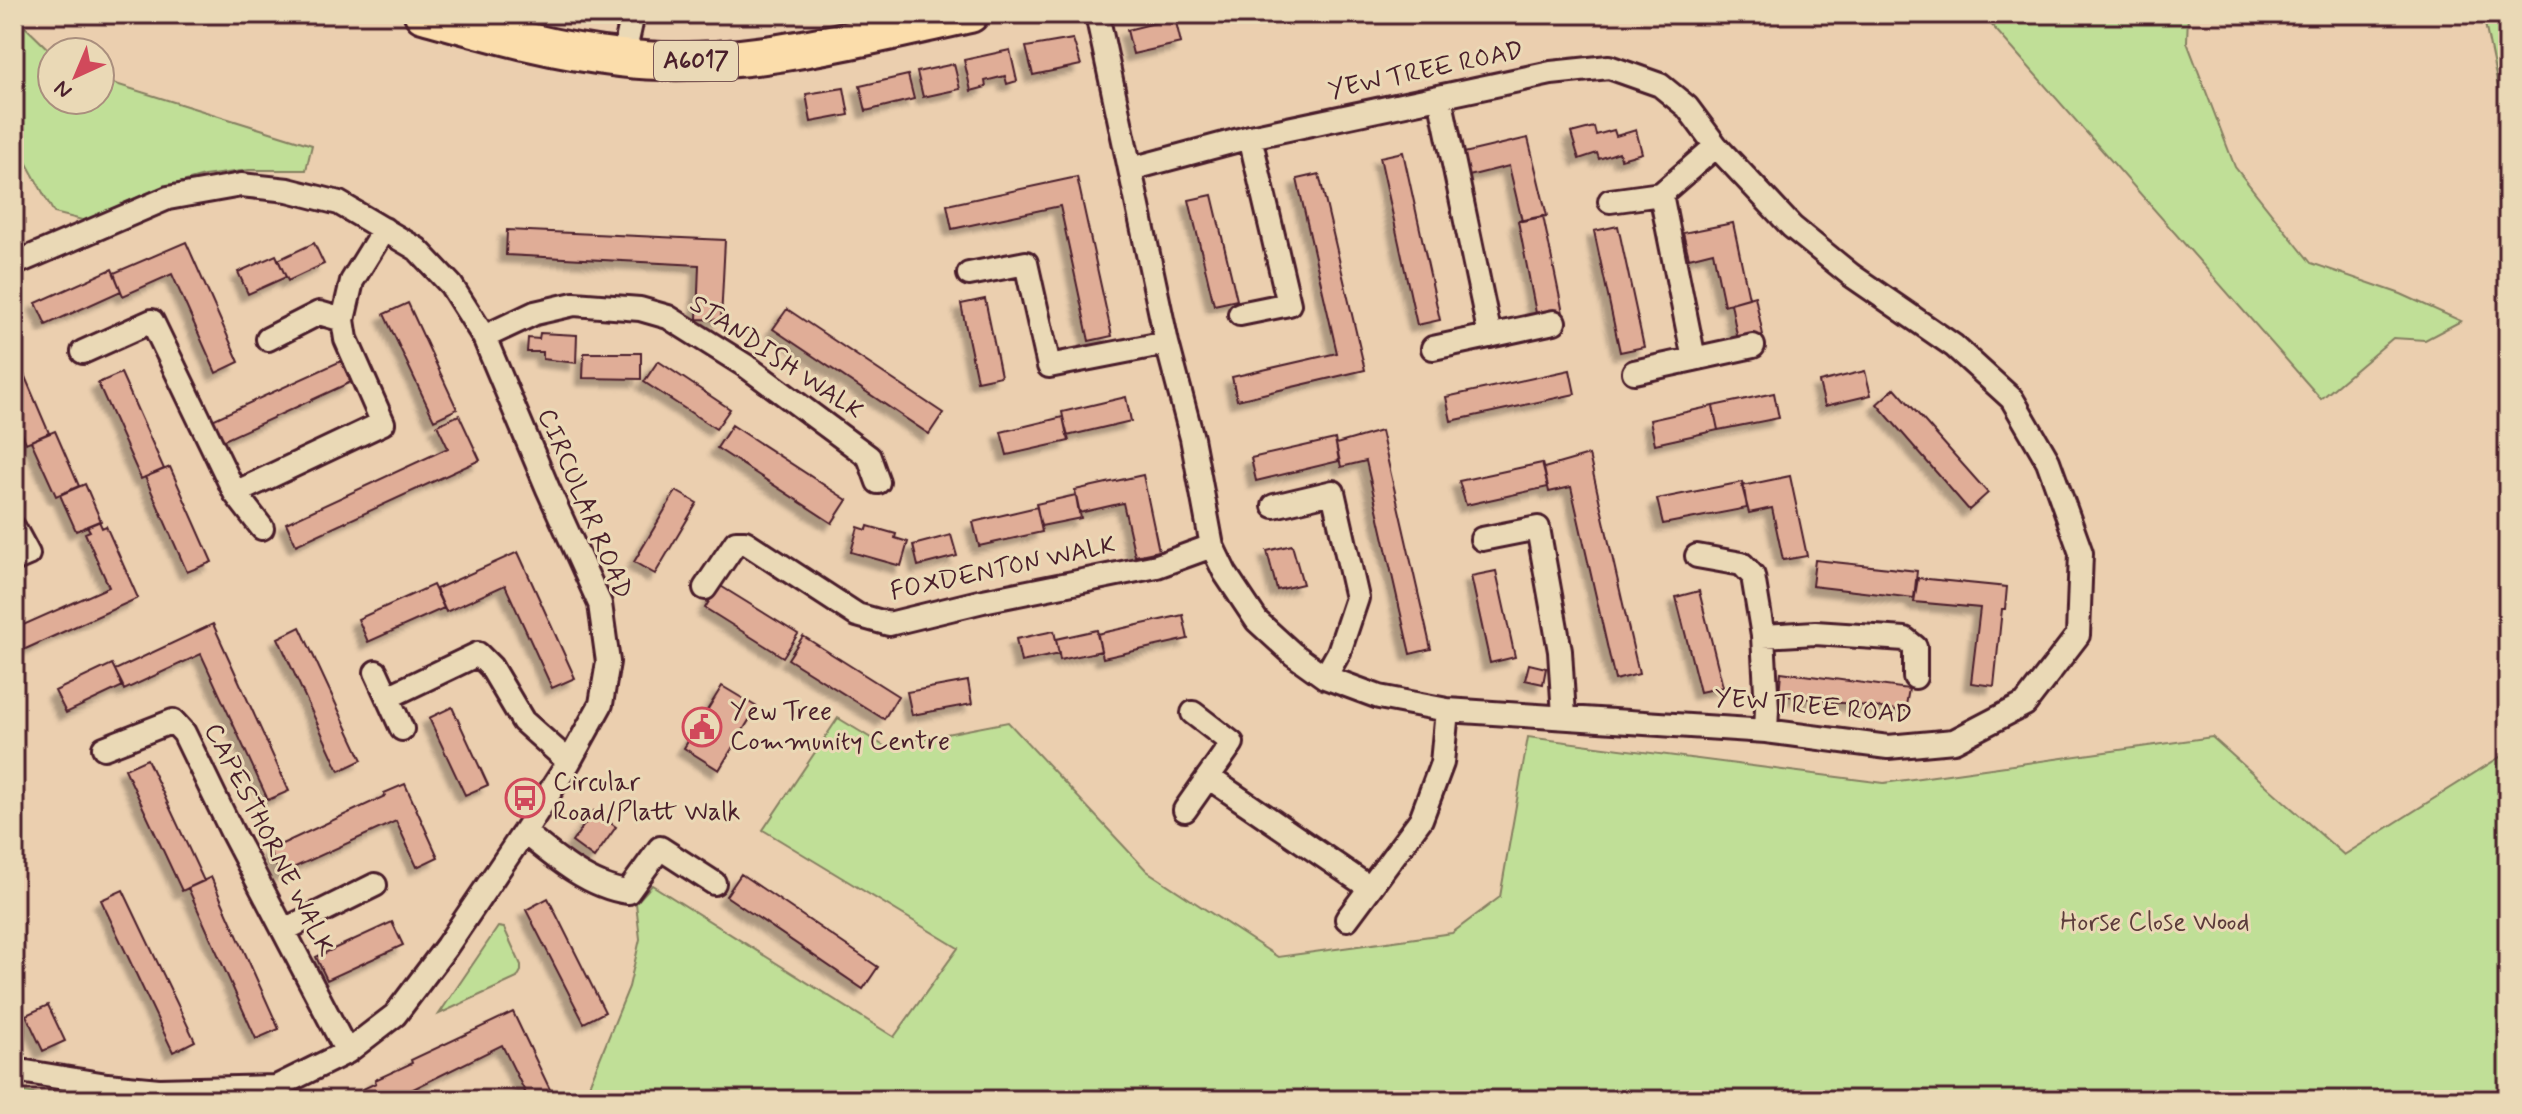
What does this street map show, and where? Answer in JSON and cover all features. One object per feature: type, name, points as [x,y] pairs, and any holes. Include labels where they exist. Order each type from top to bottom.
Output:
[{"type":"highway","name":"A6017","points":[[423,14],[512,39],[623,59],[695,61],[751,58],[970,14]]},
{"type":"street","points":[[623,59],[633,14]]},
{"type":"street","name":"YEW TREE ROAD","points":[[1097,14],[1167,343],[1192,438],[1212,546],[1225,573],[1257,621],[1293,654],[1325,677],[1379,697],[1447,710],[1766,731],[1888,747],[1954,741],[2025,704],[2078,635],[2081,553],[2048,461],[2012,399],[1954,346],[1851,275],[1792,227],[1716,146],[1687,107],[1660,85],[1609,67],[1551,73],[1250,137],[1131,169]]},
{"type":"street","points":[[1440,97],[1490,336]]},
{"type":"street","points":[[1240,314],[1289,304],[1250,137]]},
{"type":"street","points":[[1610,201],[1661,194],[1716,146]]},
{"type":"street","name":"CIRCULAR ROAD","points":[[14,264],[168,198],[241,185],[288,190],[339,203],[417,249],[451,285],[484,337],[600,604],[608,662],[601,704],[569,762],[524,832],[447,946],[395,1015],[347,1052],[277,1094],[159,1090],[14,1070]]},
{"type":"street","points":[[1661,194],[1694,359]]},
{"type":"street","points":[[235,493],[383,423],[346,339],[343,320],[352,281],[384,229]]},
{"type":"street","points":[[969,274],[1026,263],[1049,366],[1167,343]]},
{"type":"street","name":"STANDISH WALK","points":[[484,337],[535,313],[574,304],[640,309],[668,317],[746,366],[869,457],[878,482]]},
{"type":"street","points":[[268,339],[319,313],[343,320]]},
{"type":"street","points":[[83,352],[152,321],[235,493],[262,528]]},
{"type":"street","points":[[1433,348],[1554,322]]},
{"type":"street","points":[[1634,372],[1753,346]]},
{"type":"street","points":[[1274,506],[1333,492],[1357,598],[1339,652],[1325,677]]},
{"type":"street","points":[[14,528],[28,554],[14,560]]},
{"type":"street","points":[[1482,539],[1538,528],[1560,651],[1564,716]]},
{"type":"street","name":"FOXDENTON WALK","points":[[705,588],[730,548],[736,542],[745,542],[857,615],[889,624],[983,601],[1157,566],[1212,546]]},
{"type":"street","points":[[1697,556],[1742,564],[1753,576],[1763,636],[1766,731]]},
{"type":"street","points":[[1763,636],[1815,633],[1905,639],[1915,647],[1915,677]]},
{"type":"street","points":[[388,697],[478,654],[491,667],[523,721],[569,762]]},
{"type":"street","points":[[376,672],[402,729]]},
{"type":"street","points":[[1347,919],[1421,819],[1442,763],[1447,710]]},
{"type":"street","points":[[1185,810],[1232,743],[1193,713]]},
{"type":"street","name":"CAPESTHORNE WALK","points":[[104,748],[173,721],[184,733],[347,1052]]},
{"type":"street","points":[[1208,777],[1370,888]]},
{"type":"street","points":[[524,832],[589,879],[613,890],[628,892],[660,848],[714,883]]},
{"type":"street","points":[[284,930],[375,885]]},
{"type":"green space","points":[[1982,14],[2188,14],[2187,42],[2235,167],[2311,263],[2401,294],[2461,321],[2425,340],[2393,338],[2321,399]]},
{"type":"green space","points":[[2483,14],[2508,14],[2508,102],[2498,86]]},
{"type":"green space","points":[[14,16],[36,37],[36,116],[116,116],[116,84],[312,145],[306,170],[249,170],[204,176],[154,190],[86,221],[54,213],[14,140]]},
{"type":"green space","name":"Horse Close Wood","points":[[838,718],[884,746],[1008,722],[1147,871],[1278,957],[1452,933],[1500,897],[1528,737],[1884,783],[2212,737],[2344,855],[2508,752],[2508,1085],[2475,1100],[583,1100],[629,987],[640,939],[636,903],[652,885],[894,1037],[958,948],[763,830]]},
{"type":"green space","points":[[498,927],[504,928],[521,965],[517,978],[439,1014]]},
{"type":"green space","points":[[14,1090],[49,1096],[57,1100],[14,1100]]},
{"type":"building","points":[[1175,18],[1181,43],[1133,54],[1127,30]]},
{"type":"building","points":[[1073,39],[1081,65],[1033,75],[1026,47]]},
{"type":"building","points":[[1010,50],[1017,81],[1007,84],[1005,76],[985,81],[986,87],[971,91],[964,60]]},
{"type":"building","points":[[954,64],[960,89],[923,97],[917,72]]},
{"type":"building","points":[[908,75],[914,99],[866,111],[860,86]]},
{"type":"building","points":[[844,88],[849,115],[811,122],[806,94]]},
{"type":"building","points":[[1594,127],[1596,135],[1614,130],[1616,136],[1636,130],[1642,153],[1621,159],[1619,152],[1599,159],[1597,153],[1579,159],[1571,133]]},
{"type":"building","points":[[1528,138],[1547,216],[1522,221],[1509,166],[1469,176],[1464,153]]},
{"type":"building","points":[[1403,152],[1440,320],[1417,325],[1380,157]]},
{"type":"building","points":[[1319,174],[1365,370],[1237,400],[1232,377],[1337,353],[1297,179]]},
{"type":"building","points":[[1077,177],[1112,336],[1089,341],[1060,206],[952,229],[947,205]]},
{"type":"building","points":[[1212,195],[1237,300],[1214,305],[1189,200]]},
{"type":"building","points":[[1543,216],[1563,313],[1537,318],[1518,221]]},
{"type":"building","points":[[1733,223],[1749,298],[1724,305],[1713,252],[1689,258],[1683,233]]},
{"type":"building","points":[[1618,226],[1644,347],[1620,352],[1594,231]]},
{"type":"building","points":[[507,230],[725,240],[721,320],[697,319],[699,265],[506,255]]},
{"type":"building","points":[[186,242],[239,362],[216,373],[172,274],[123,296],[114,273]]},
{"type":"building","points":[[314,243],[324,264],[288,281],[278,260]]},
{"type":"building","points":[[276,255],[286,277],[248,294],[238,272]]},
{"type":"building","points":[[112,269],[121,291],[46,325],[36,303]]},
{"type":"building","points":[[1755,296],[1763,335],[1738,341],[1731,303]]},
{"type":"building","points":[[985,299],[1001,376],[977,381],[961,304]]},
{"type":"building","points":[[408,303],[457,409],[434,420],[384,314]]},
{"type":"building","points":[[787,309],[943,413],[929,434],[773,329]]},
{"type":"building","points":[[540,333],[577,335],[576,363],[543,359],[543,352],[527,352],[528,338],[539,339]]},
{"type":"building","points":[[14,351],[49,433],[26,443],[14,414]]},
{"type":"building","points":[[584,353],[641,353],[641,379],[583,378]]},
{"type":"building","points":[[341,361],[351,382],[220,442],[210,421]]},
{"type":"building","points":[[658,361],[730,409],[716,429],[644,382]]},
{"type":"building","points":[[1570,370],[1575,394],[1451,421],[1446,397]]},
{"type":"building","points":[[1865,371],[1871,395],[1825,406],[1819,382]]},
{"type":"building","points":[[121,373],[164,469],[141,479],[98,383]]},
{"type":"building","points":[[1895,388],[1988,493],[1969,510],[1877,404]]},
{"type":"building","points":[[1774,393],[1779,418],[1718,430],[1713,406]]},
{"type":"building","points":[[1126,397],[1131,421],[1067,436],[1062,412]]},
{"type":"building","points":[[1713,406],[1718,430],[1655,444],[1650,420]]},
{"type":"building","points":[[459,415],[480,460],[296,545],[286,523],[448,448],[437,425]]},
{"type":"building","points":[[1063,417],[1069,441],[1007,455],[1001,432]]},
{"type":"building","points":[[732,425],[847,500],[832,523],[717,448]]},
{"type":"building","points":[[55,431],[79,486],[56,496],[31,441]]},
{"type":"building","points":[[1381,431],[1431,649],[1410,654],[1366,461],[1341,467],[1336,444]]},
{"type":"building","points":[[1335,439],[1339,461],[1256,481],[1251,458]]},
{"type":"building","points":[[1589,455],[1639,674],[1615,680],[1571,487],[1549,492],[1544,468]]},
{"type":"building","points":[[1542,463],[1548,487],[1466,505],[1459,481]]},
{"type":"building","points":[[170,467],[212,562],[187,572],[145,477]]},
{"type":"building","points":[[1143,475],[1159,551],[1135,556],[1123,503],[1079,513],[1075,490]]},
{"type":"building","points":[[1790,476],[1807,556],[1783,560],[1772,508],[1749,513],[1742,486]]},
{"type":"building","points":[[1743,482],[1747,508],[1663,524],[1657,499]]},
{"type":"building","points":[[85,484],[101,521],[76,531],[60,495]]},
{"type":"building","points":[[676,491],[697,503],[655,574],[634,562]]},
{"type":"building","points":[[1076,495],[1081,518],[1041,526],[1036,504]]},
{"type":"building","points":[[1037,507],[1042,532],[979,546],[973,522]]},
{"type":"building","points":[[99,521],[102,528],[106,526],[138,598],[21,651],[14,629],[109,587],[85,533],[90,531],[87,526]]},
{"type":"building","points":[[868,526],[896,534],[895,538],[908,542],[901,566],[851,552],[858,527],[867,530]]},
{"type":"building","points":[[951,535],[957,556],[918,566],[913,545]]},
{"type":"building","points":[[1292,545],[1303,584],[1277,590],[1267,551]]},
{"type":"building","points":[[518,552],[575,678],[552,688],[505,585],[446,612],[436,589]]},
{"type":"building","points":[[1815,560],[1917,571],[1914,598],[1812,586]]},
{"type":"building","points":[[1496,571],[1515,657],[1490,663],[1471,576]]},
{"type":"building","points":[[1918,578],[2007,587],[1994,686],[1971,683],[1980,608],[1914,602]]},
{"type":"building","points":[[433,585],[444,608],[368,642],[358,619]]},
{"type":"building","points":[[719,585],[798,634],[783,657],[705,608]]},
{"type":"building","points":[[1699,591],[1723,687],[1700,692],[1676,597]]},
{"type":"building","points":[[1183,615],[1188,639],[1103,658],[1097,634]]},
{"type":"building","points":[[213,624],[289,791],[268,800],[201,654],[124,690],[115,670]]},
{"type":"building","points":[[300,627],[362,760],[339,771],[278,638]]},
{"type":"building","points":[[1097,630],[1101,651],[1060,660],[1056,639]]},
{"type":"building","points":[[1054,631],[1059,654],[1021,662],[1016,639]]},
{"type":"building","points":[[803,636],[898,696],[884,719],[788,659]]},
{"type":"building","points":[[112,664],[123,686],[66,713],[55,691]]},
{"type":"building","points":[[1529,664],[1546,668],[1543,684],[1525,680]]},
{"type":"building","points":[[1781,672],[1909,689],[1905,711],[1779,695]]},
{"type":"building","points":[[968,681],[972,704],[912,715],[907,692]]},
{"type":"building","points":[[722,686],[757,707],[719,770],[684,748]]},
{"type":"building","points":[[452,707],[488,785],[465,795],[429,718]]},
{"type":"building","points":[[147,759],[204,881],[182,891],[125,769]]},
{"type":"building","points":[[405,784],[438,857],[417,867],[396,821],[280,874],[269,850]]},
{"type":"building","points":[[594,811],[616,827],[594,858],[572,842]]},
{"type":"building","points":[[741,874],[878,967],[863,989],[726,896]]},
{"type":"building","points":[[211,877],[279,1029],[256,1039],[188,888]]},
{"type":"building","points":[[123,890],[195,1041],[173,1052],[101,900]]},
{"type":"building","points":[[548,898],[605,1012],[584,1023],[526,910]]},
{"type":"building","points":[[392,922],[403,945],[327,980],[316,957]]},
{"type":"building","points":[[14,986],[22,1003],[14,1006]]},
{"type":"building","points":[[48,1005],[65,1041],[43,1051],[26,1015]]},
{"type":"building","points":[[513,1012],[555,1100],[529,1100],[502,1045],[391,1100],[340,1100],[412,1063],[411,1060]]},
{"type":"place","name":"Yew Tree Community Centre","points":[[702,727]]},
{"type":"place","name":"Circular Road/Platt Walk","points":[[525,798]]}]
